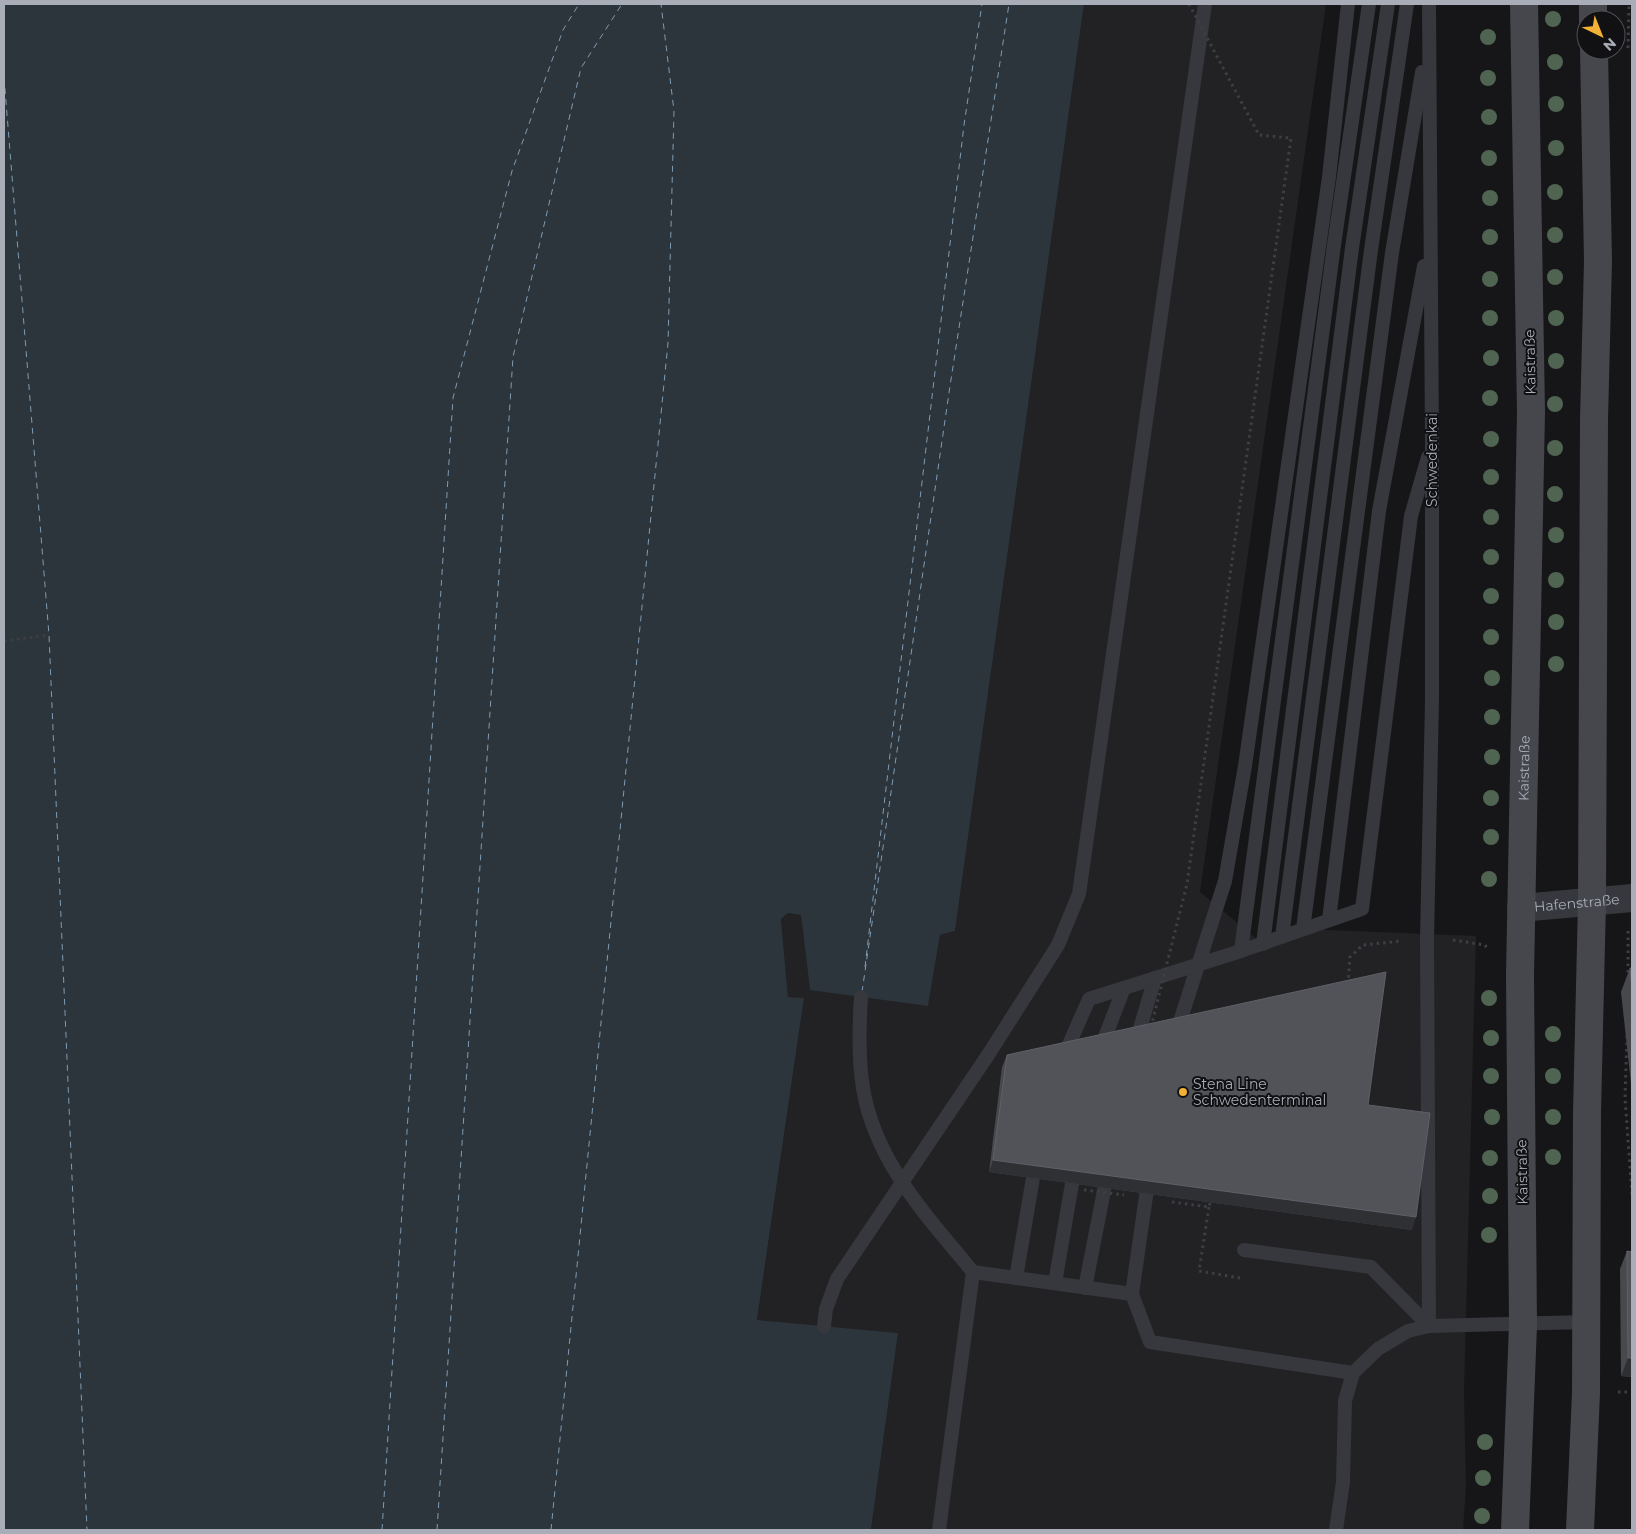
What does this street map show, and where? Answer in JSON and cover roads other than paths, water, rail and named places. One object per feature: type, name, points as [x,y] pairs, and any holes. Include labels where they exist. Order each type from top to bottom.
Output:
[{"type":"main road","name":"Kaistraße","points":[[1515,1530],[1524,1325],[1521,908],[1531,412],[1524,4]]},
{"type":"main road","points":[[1580,1530],[1587,1322],[1587,1113],[1592,902],[1594,430],[1598,261],[1594,60]]},
{"type":"street","name":"Hafenstraße","points":[[1521,908],[1632,898]]},
{"type":"lane","points":[[824,1326],[826,1309],[837,1279],[902,1184],[1058,945],[1072,917],[1080,894],[1205,4]]},
{"type":"lane","points":[[1171,1049],[1225,881],[1245,766],[1328,187],[1348,4]]},
{"type":"lane","points":[[1241,951],[1332,255],[1369,4]]},
{"type":"lane","points":[[1263,944],[1350,268],[1388,4]]},
{"type":"lane","points":[[1282,937],[1371,250],[1407,4]]},
{"type":"lane","name":"Schwedenkai","points":[[1429,4],[1432,442],[1432,700],[1428,915],[1429,1326]]},
{"type":"lane","points":[[1303,929],[1392,253],[1429,32]]},
{"type":"lane","points":[[1329,920],[1379,511],[1430,233]]},
{"type":"lane","points":[[1056,1072],[1089,999],[1263,944],[1362,908],[1411,516],[1432,442]]},
{"type":"lane","points":[[1132,1059],[1155,978]]},
{"type":"lane","points":[[1096,1060],[1124,988]]},
{"type":"lane","points":[[861,997],[858,1049],[863,1089],[874,1130],[902,1184],[973,1272],[1132,1294]]},
{"type":"lane","points":[[1016,1278],[1040,1144]]},
{"type":"lane","points":[[1056,1283],[1077,1152]]},
{"type":"lane","points":[[1086,1288],[1112,1154]]},
{"type":"lane","points":[[1151,1160],[1132,1294],[1150,1342],[1353,1373]]},
{"type":"lane","points":[[1244,1250],[1372,1267],[1429,1326]]},
{"type":"lane","points":[[938,1530],[973,1272]]},
{"type":"lane","points":[[1336,1530],[1343,1482],[1345,1401],[1353,1373],[1378,1348],[1408,1331],[1429,1326],[1587,1322]]},
{"type":"place","name":"Stena Line Schwedenterminal","points":[[1183,1092]]}]
